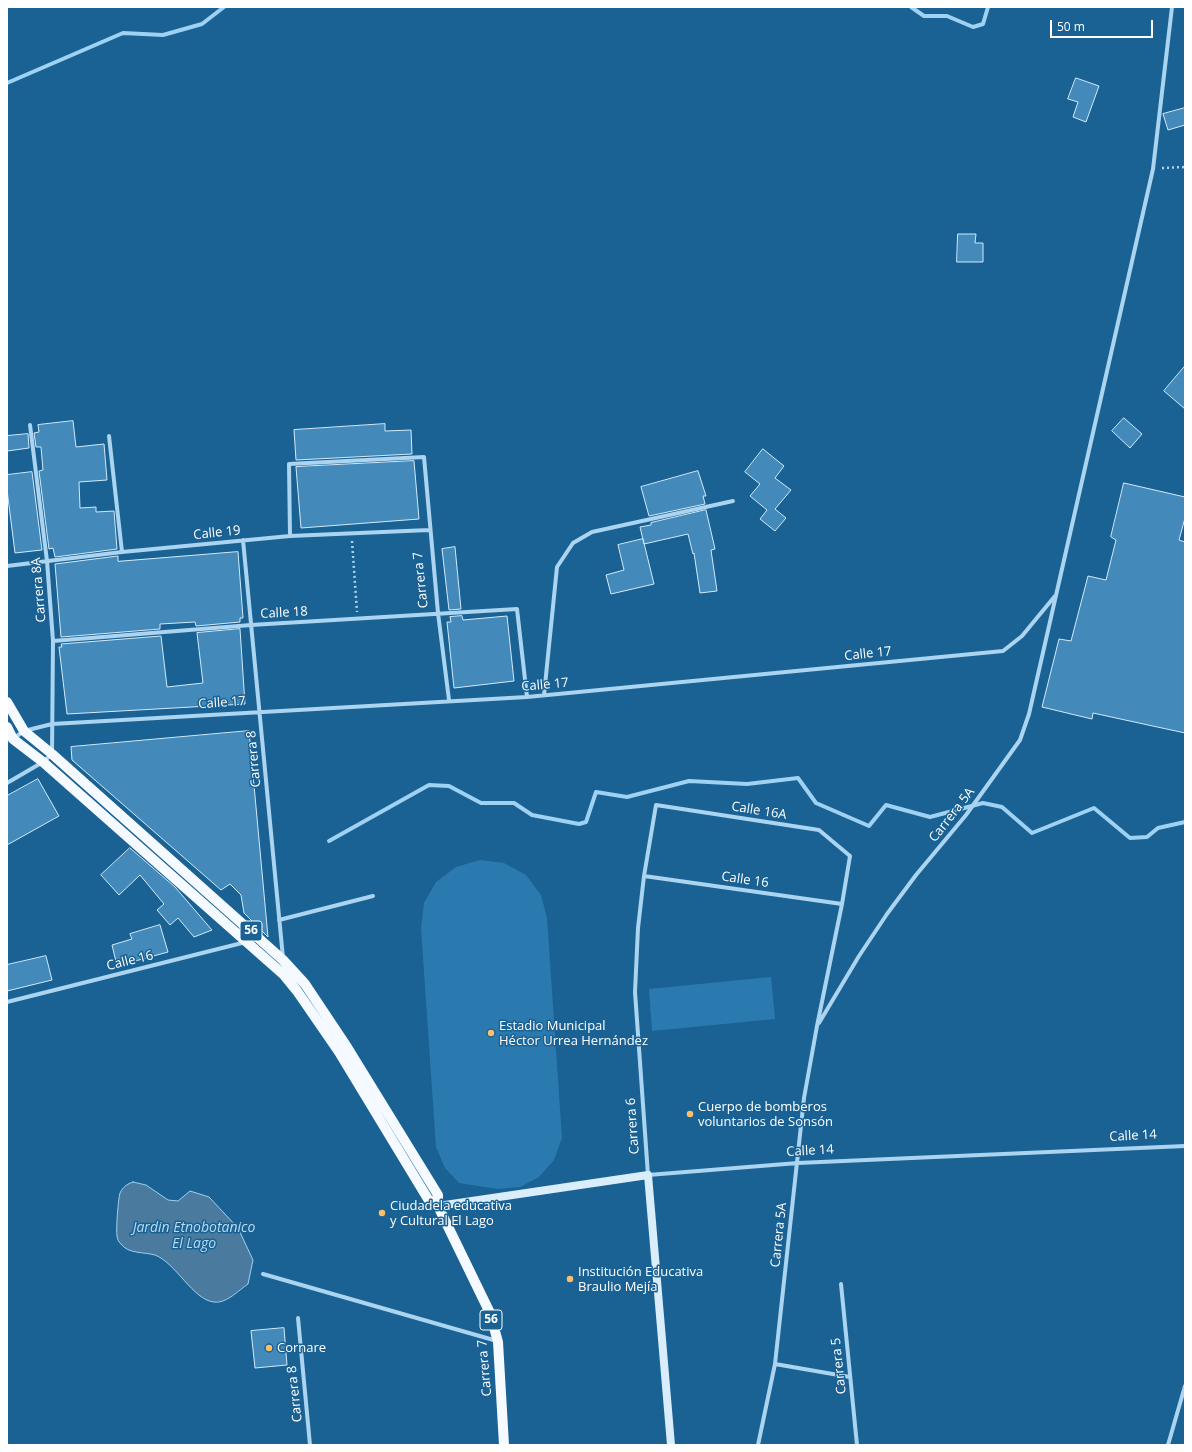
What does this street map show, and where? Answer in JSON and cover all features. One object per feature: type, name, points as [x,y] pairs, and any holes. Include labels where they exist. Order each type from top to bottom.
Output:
[{"type":"main road","name":"56","points":[[7,702],[24,731],[52,754],[283,960],[305,984],[347,1047],[438,1195],[438,1206]]},
{"type":"main road","name":"56","points":[[7,727],[13,739],[43,762],[284,975],[297,991],[339,1052],[428,1200],[438,1206]]},
{"type":"main road","name":"Calle 14","points":[[438,1206],[648,1175]]},
{"type":"main road","name":"Carrera 6","points":[[648,1175],[671,1445]]},
{"type":"main road","name":"Carrera 7","points":[[438,1206],[490,1313],[498,1342],[504,1445]]},
{"type":"street","name":"Carrera 5A","points":[[817,1026],[859,956],[887,914],[916,875],[984,791],[1020,740],[1027,721],[1153,169],[1172,7]]},
{"type":"street","name":"Carrera 8A","points":[[30,425],[47,561],[53,641],[52,754]]},
{"type":"street","points":[[110,436],[122,552]]},
{"type":"street","name":"Carrera 7","points":[[290,536],[289,464],[424,457],[429,530],[449,700]]},
{"type":"street","points":[[544,695],[557,567],[573,543],[592,532],[733,501]]},
{"type":"street","name":"Calle 19","points":[[7,566],[122,552],[243,540],[290,536],[429,530]]},
{"type":"street","name":"Carrera 8","points":[[243,540],[284,975]]},
{"type":"street","name":"Calle 17","points":[[13,739],[24,731],[52,724],[449,700],[527,697],[1004,651],[1022,636],[1057,594]]},
{"type":"street","name":"Calle 18","points":[[53,641],[251,625],[517,609],[527,697]]},
{"type":"street","points":[[7,783],[43,762],[52,754]]},
{"type":"street","name":"Calle 16A","points":[[656,805],[819,830],[850,856]]},
{"type":"street","name":"Carrera 6","points":[[648,1175],[635,992],[638,928],[644,876],[656,805]]},
{"type":"street","name":"Carrera 5A","points":[[758,1445],[775,1364],[804,1098],[850,856]]},
{"type":"street","name":"Calle 16","points":[[644,876],[842,904]]},
{"type":"street","points":[[279,920],[373,896]]},
{"type":"street","name":"Calle 16","points":[[7,1002],[246,942],[256,936]]},
{"type":"street","name":"Calle 14","points":[[648,1175],[798,1163],[1185,1146]]},
{"type":"street","points":[[262,1274],[498,1342]]},
{"type":"street","name":"Carrera 5","points":[[841,1284],[857,1445]]},
{"type":"street","name":"Carrera 8","points":[[298,1318],[310,1445]]},
{"type":"street","points":[[775,1364],[850,1377]]},
{"type":"street","points":[[1168,1445],[1185,1386]]},
{"type":"path","points":[[1153,169],[1185,167]]},
{"type":"path","points":[[351,533],[357,618]]},
{"type":"shaded area","name":"Estadio Municipal Héctor Urrea Hernández","points":[[480,860],[504,863],[526,875],[541,895],[547,918],[562,1138],[554,1160],[539,1177],[520,1187],[498,1189],[459,1183],[445,1168],[436,1147],[421,928],[424,903],[436,882],[456,867]]},
{"type":"shaded area","points":[[771,977],[775,1019],[652,1031],[649,989]]},
{"type":"water","name":"Jardin Etnobotanico El Lago","points":[[133,1182],[146,1185],[168,1200],[178,1201],[190,1191],[209,1197],[238,1228],[253,1260],[248,1284],[223,1301],[214,1302],[206,1300],[199,1295],[163,1259],[155,1255],[128,1250],[124,1247],[117,1237],[120,1193],[122,1189]]},
{"type":"building","points":[[1076,78],[1099,86],[1086,122],[1073,117],[1078,102],[1068,99]]},
{"type":"building","points":[[1185,108],[1185,125],[1168,130],[1163,114]]},
{"type":"building","points":[[958,234],[976,234],[975,243],[983,243],[983,262],[957,262]]},
{"type":"building","points":[[1185,366],[1185,409],[1164,391]]},
{"type":"building","points":[[1124,418],[1142,434],[1130,448],[1112,431]]},
{"type":"building","points":[[73,421],[76,447],[104,444],[107,480],[79,482],[80,508],[96,507],[96,512],[114,511],[117,549],[55,557],[53,548],[49,549],[39,471],[43,470],[41,447],[36,447],[34,433],[39,432],[38,425]]},
{"type":"building","points":[[385,424],[385,431],[411,430],[412,454],[296,460],[294,430]]},
{"type":"building","points":[[28,434],[29,448],[7,451],[7,436]]},
{"type":"building","points":[[763,449],[784,466],[775,478],[791,490],[775,509],[786,518],[775,531],[760,519],[767,510],[750,496],[760,484],[745,472]]},
{"type":"building","points":[[414,461],[419,519],[301,528],[296,467]]},
{"type":"building","points":[[698,471],[706,496],[703,496],[705,504],[649,516],[641,487]]},
{"type":"building","points":[[32,472],[42,550],[15,553],[7,490],[7,475]]},
{"type":"building","points":[[1124,483],[1185,497],[1185,518],[1179,540],[1185,542],[1185,733],[1093,713],[1092,719],[1042,707],[1059,639],[1071,641],[1088,576],[1106,580],[1116,540],[1111,537]]},
{"type":"building","points":[[706,510],[715,549],[711,550],[717,591],[700,593],[694,553],[693,554],[688,534],[644,544],[640,527]]},
{"type":"building","points":[[643,539],[654,584],[611,594],[606,575],[624,570],[618,545]]},
{"type":"building","points":[[455,547],[461,609],[449,610],[442,549]]},
{"type":"building","points":[[238,552],[243,618],[240,618],[240,622],[196,626],[195,622],[160,624],[160,629],[61,637],[55,564],[118,556],[118,561]]},
{"type":"building","points":[[462,616],[463,620],[507,616],[514,681],[454,688],[447,622],[451,622],[450,617]]},
{"type":"building","points":[[240,629],[245,704],[67,714],[59,647],[62,647],[61,644],[161,636],[167,687],[203,683],[197,633]]},
{"type":"building","points":[[249,731],[268,937],[244,913],[241,895],[230,884],[221,890],[72,760],[71,747]]},
{"type":"building","points":[[38,779],[59,816],[7,845],[7,796]]},
{"type":"building","points":[[130,848],[175,887],[212,930],[194,937],[178,918],[170,925],[157,910],[164,904],[140,875],[119,895],[101,875]]},
{"type":"building","points":[[160,925],[168,952],[117,966],[112,945],[132,939],[130,934]]},
{"type":"building","points":[[46,956],[52,980],[7,991],[7,965]]},
{"type":"building","name":"Cornare","points":[[284,1328],[287,1365],[255,1368],[251,1331]]},
{"type":"waterway","points":[[7,83],[123,33],[163,35],[202,24],[224,7]]},
{"type":"waterway","points":[[911,7],[924,16],[947,16],[973,27],[983,24],[988,7]]},
{"type":"waterway","points":[[329,841],[429,785],[449,786],[481,803],[514,803],[532,815],[579,824],[586,822],[596,792],[627,797],[689,781],[747,784],[798,778],[816,803],[869,826],[886,805],[930,817],[983,803],[1002,807],[1032,833],[1094,808],[1130,838],[1147,837],[1158,828],[1185,822]]},
{"type":"place","name":"Estadio Municipal Héctor Urrea Hernández","points":[[491,1033]]},
{"type":"place","name":"Cuerpo de bomberos voluntarios de Sonsón","points":[[690,1114]]},
{"type":"place","name":"Ciudadela educativa y Cultural El Lago","points":[[382,1213]]},
{"type":"place","name":"Institución Educativa Braulio Mejía","points":[[570,1279]]},
{"type":"place","name":"Cornare","points":[[269,1348]]}]
